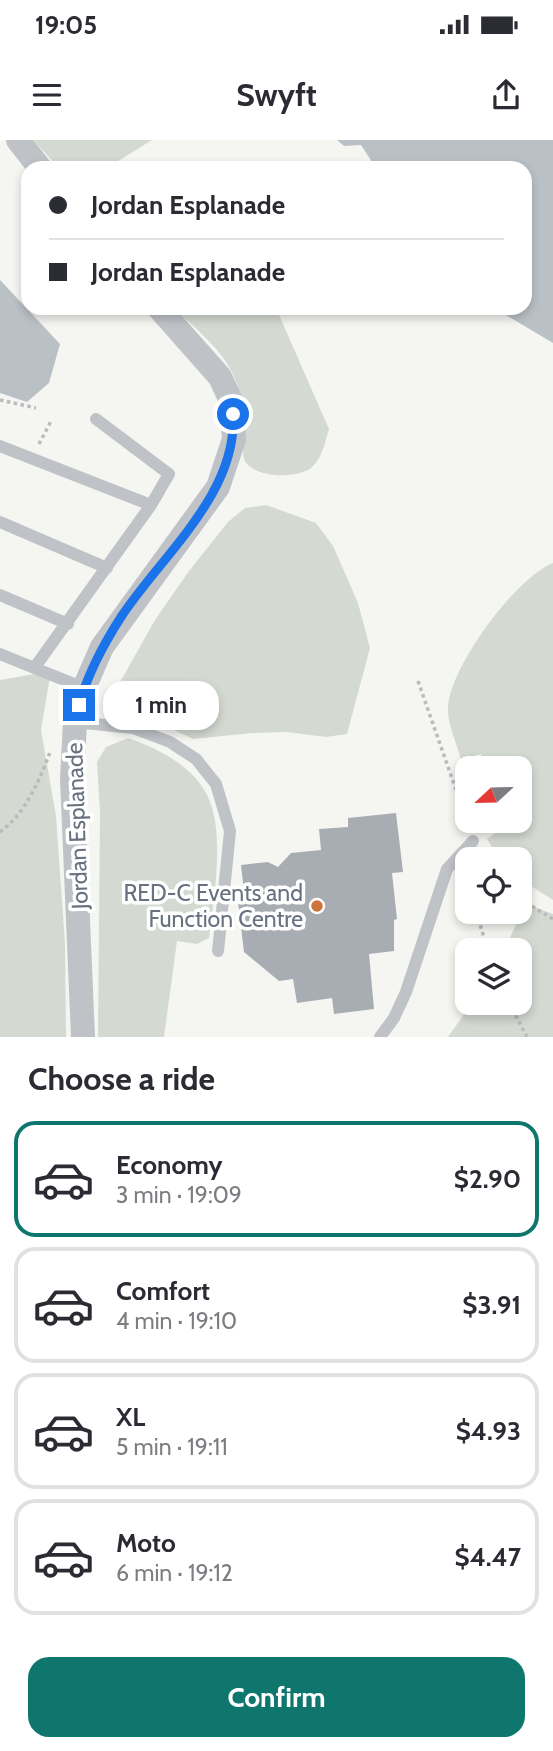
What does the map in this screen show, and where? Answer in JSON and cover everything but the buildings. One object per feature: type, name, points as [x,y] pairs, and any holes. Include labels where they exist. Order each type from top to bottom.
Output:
[{"type":"street","points":[[18,140],[34,161]]},
{"type":"street","name":"Jordan Esplanade","points":[[83,1037],[72,768],[75,722],[84,688],[102,647],[218,487],[234,439],[231,401],[220,377],[165,315]]},
{"type":"lane","points":[[35,667],[151,505],[169,474],[96,419]]},
{"type":"lane","points":[[0,446],[151,505]]},
{"type":"lane","points":[[0,522],[107,568]]},
{"type":"lane","points":[[0,595],[68,624]]},
{"type":"lane","points":[[0,654],[84,688]]},
{"type":"lane","points":[[75,722],[133,728],[170,742],[196,759],[216,784],[230,831],[218,951]]},
{"type":"lane","points":[[380,1037],[394,1018],[406,992],[447,869],[473,841]]},
{"type":"path","points":[[0,400],[36,408]]},
{"type":"path","points":[[40,442],[51,421]]},
{"type":"path","points":[[418,681],[473,841]]},
{"type":"path","points":[[532,906],[553,919]]},
{"type":"path","points":[[515,1015],[527,1037]]},
{"type":"shaded area","points":[[33,140],[152,140],[118,161],[52,161]]},
{"type":"shaded area","points":[[337,140],[553,140],[553,343],[506,315],[532,315],[532,161],[371,161],[361,145],[344,146]]},
{"type":"shaded area","points":[[0,280],[21,302],[21,315],[33,315],[60,344],[49,383],[27,402],[0,393]]},
{"type":"shaded area","points":[[181,315],[279,315],[329,429],[320,455],[311,468],[296,474],[266,474],[250,467],[245,461],[241,399],[230,368],[212,344]]},
{"type":"shaded area","points":[[266,505],[316,523],[333,546],[358,603],[370,648],[347,734],[326,737],[287,732],[252,733],[193,739],[110,700],[155,620],[228,522],[245,508]]},
{"type":"shaded area","points":[[553,563],[553,900],[532,887],[532,847],[492,847],[487,839],[495,833],[532,833],[532,756],[460,756],[448,713],[452,690],[472,648],[504,605],[538,572]]},
{"type":"shaded area","points":[[51,671],[41,730],[56,816],[65,943],[66,1037],[0,1037],[0,680]]},
{"type":"shaded area","points":[[128,738],[161,752],[192,774],[206,793],[216,825],[217,864],[209,938],[197,944],[177,941],[164,1037],[98,1037],[100,812],[97,762],[106,747]]},
{"type":"shaded area","points":[[532,906],[553,914],[553,1037],[448,1037],[464,1015],[532,1015],[532,938],[510,938],[516,924],[532,924]]},
{"type":"place","name":"RED-C Events and Function Centre","points":[[317,906]]},
{"type":"route","points":[[79,705],[102,647],[218,487],[234,439],[233,414]]}]
